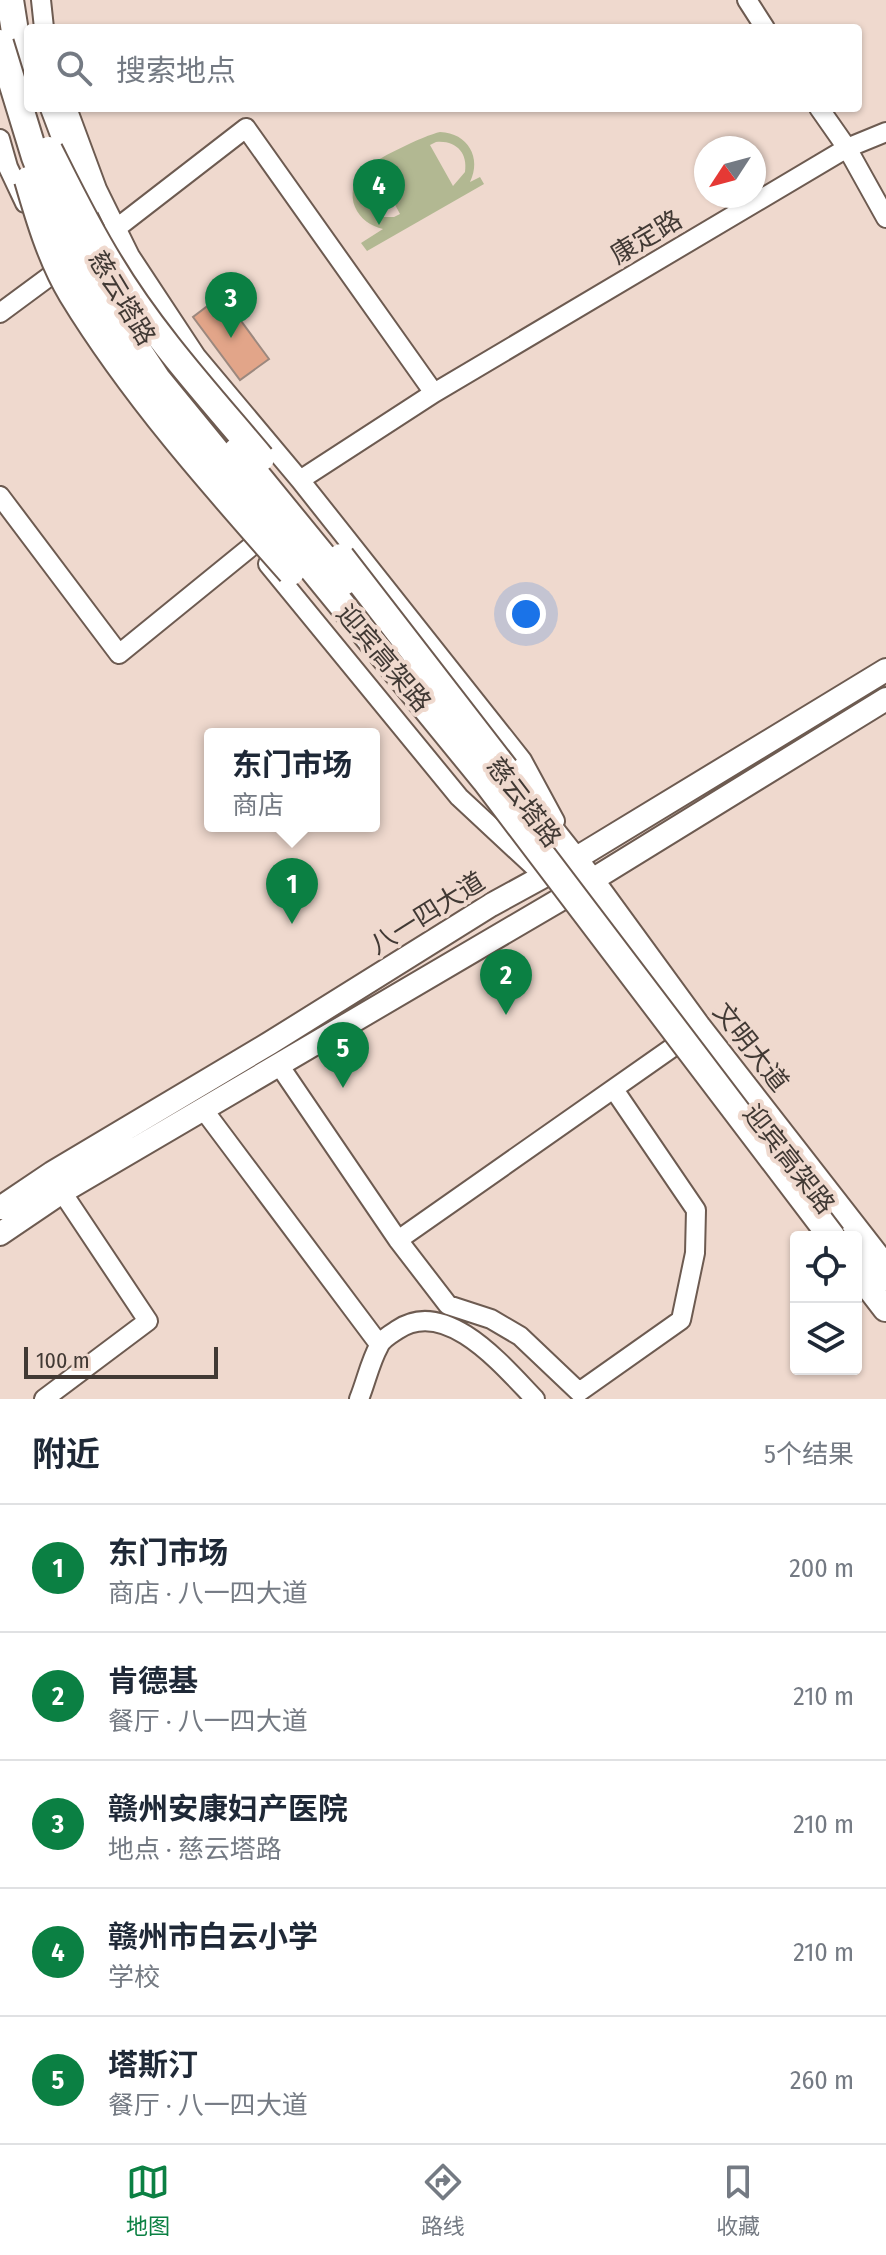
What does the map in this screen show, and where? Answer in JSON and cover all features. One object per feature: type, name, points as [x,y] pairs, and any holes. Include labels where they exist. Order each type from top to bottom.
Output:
[{"type":"highway","points":[[10,0],[24,65]]},
{"type":"highway","points":[[0,43],[9,140],[71,292],[141,395],[267,545],[478,785]]},
{"type":"highway","name":"迎宾高架路","points":[[0,43],[35,157],[60,220],[90,278],[157,379],[485,780],[827,1231]]},
{"type":"highway","name":"迎宾高架路","points":[[38,112],[49,150],[100,271],[170,369],[496,771],[844,1231]]},
{"type":"highway","points":[[49,150],[111,266],[181,363],[305,509],[505,769]]},
{"type":"highway","points":[[862,1254],[886,1284]]},
{"type":"highway","points":[[862,1277],[886,1308]]},
{"type":"main road","points":[[23,0],[26,24]]},
{"type":"main road","name":"慈云塔路","points":[[0,83],[9,140],[61,267],[146,389],[478,785],[544,876]]},
{"type":"main road","name":"慈云塔路","points":[[54,112],[109,234],[113,267],[131,294]]},
{"type":"main road","name":"八一四大道","points":[[0,1208],[52,1173],[886,670]]},
{"type":"main road","name":"八一四大道","points":[[0,1234],[62,1192],[563,898],[886,699]]},
{"type":"main road","name":"慈云塔路","points":[[505,769],[575,859]]},
{"type":"main road","name":"文明大道","points":[[575,859],[699,1026],[886,1266]]},
{"type":"main road","points":[[544,876],[817,1231]]},
{"type":"main road","points":[[862,1290],[886,1322]]},
{"type":"street","points":[[41,0],[44,24]]},
{"type":"street","points":[[747,0],[762,24]]},
{"type":"street","name":"慈云塔路","points":[[68,112],[109,234],[130,256],[196,356],[300,480],[522,760],[575,859]]},
{"type":"street","points":[[822,112],[847,148],[886,218]]},
{"type":"street","points":[[0,313],[246,128],[434,393]]},
{"type":"street","name":"康定路","points":[[300,480],[434,393],[847,148],[886,132]]},
{"type":"street","name":"慈云塔路","points":[[61,267],[64,292],[130,400],[459,797],[544,876]]},
{"type":"street","points":[[0,496],[119,654],[253,545]]},
{"type":"street","points":[[398,1240],[615,1091],[676,1045]]},
{"type":"street","points":[[279,1065],[398,1240],[448,1305],[477,1313],[513,1330],[535,1347],[579,1392],[681,1320],[695,1253],[696,1210],[615,1091]]},
{"type":"street","points":[[203,1109],[379,1344]]},
{"type":"street","points":[[44,1399],[148,1321],[62,1192]]},
{"type":"street","points":[[359,1399],[379,1344],[405,1324],[424,1320],[448,1325],[474,1340],[535,1399]]},
{"type":"green space","points":[[450,133],[465,142],[474,164],[470,182],[480,177],[484,184],[367,251],[361,243],[383,229],[366,221],[357,211],[353,202],[356,179],[376,161],[433,134]],"holes":[[[436,142],[455,146],[465,159],[465,172],[453,186],[430,145]],[[378,173],[400,214],[394,217],[381,217],[365,205],[365,186]]]},
{"type":"building","points":[[222,295],[269,359],[240,380],[193,317]]},
{"type":"place","name":"赣州市白云小学","points":[[379,225]]},
{"type":"place","name":"赣州安康妇产医院","points":[[231,338]]},
{"type":"place","name":"东门市场","points":[[292,924]]},
{"type":"place","name":"肯德基","points":[[506,1015]]},
{"type":"place","name":"塔斯汀","points":[[343,1088]]}]
